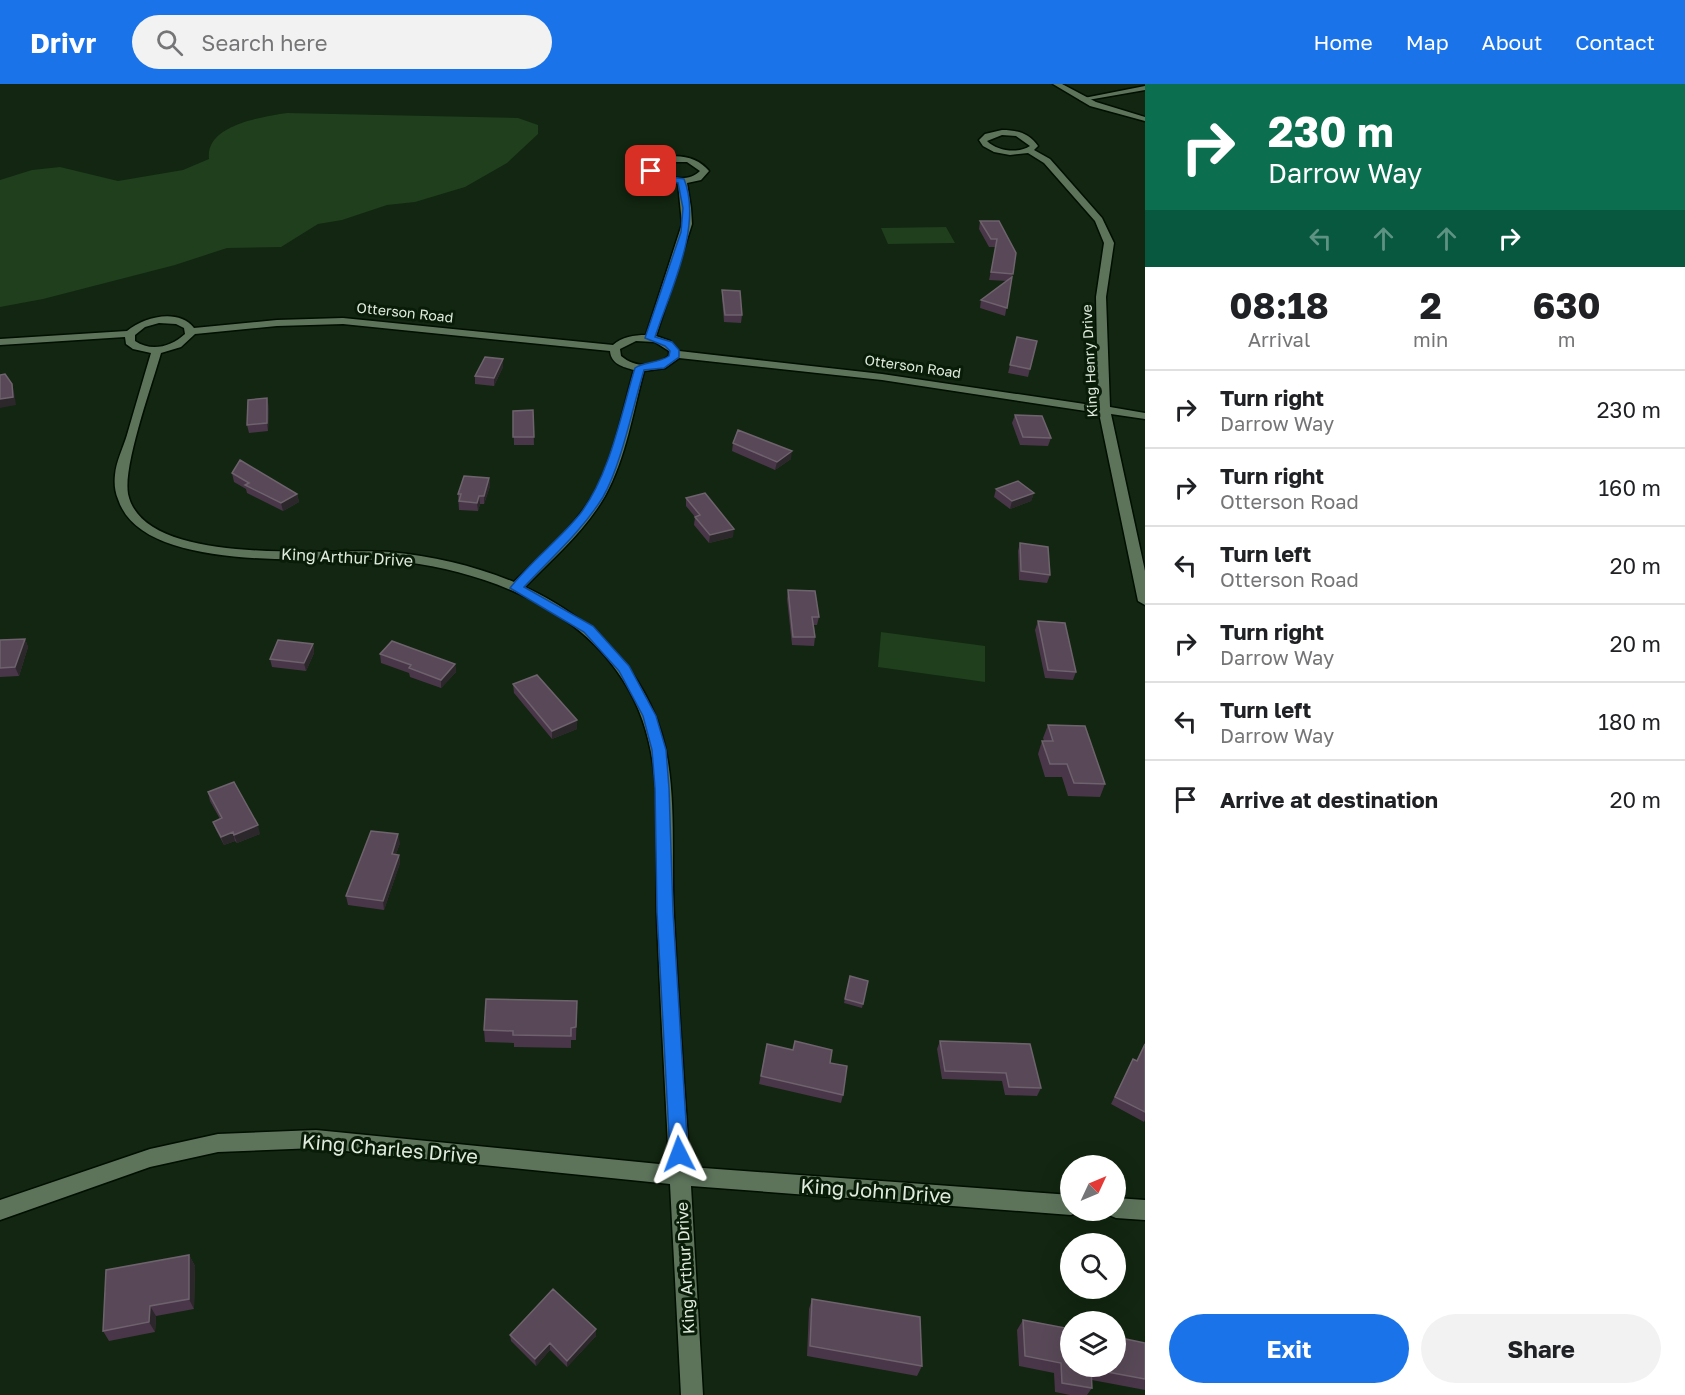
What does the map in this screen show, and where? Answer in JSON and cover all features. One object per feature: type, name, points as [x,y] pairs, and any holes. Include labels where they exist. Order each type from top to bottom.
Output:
[{"type":"street","points":[[1057,84],[1082,99],[1145,119]]},
{"type":"street","name":"King Henry Drive","points":[[1029,150],[1034,146],[1033,142],[1018,135],[995,134],[983,140],[989,147],[1002,151],[1029,150],[1047,160],[1099,220],[1109,243],[1101,297],[1104,410],[1145,601]]},
{"type":"street","points":[[676,159],[693,162],[704,168],[705,171],[698,178],[682,181],[658,177],[651,171],[651,167],[660,162],[676,159]]},
{"type":"street","points":[[650,338],[687,224],[687,208],[682,181]]},
{"type":"street","name":"Otterson Road","points":[[0,342],[130,334],[141,325],[159,320],[185,324],[191,331]]},
{"type":"street","name":"Otterson Road","points":[[191,331],[277,323],[343,321],[615,348],[628,340],[650,338],[668,344],[675,354],[841,371],[1145,416]]},
{"type":"street","name":"Otterson Road","points":[[157,350],[181,343],[190,336],[191,331]]},
{"type":"street","points":[[130,334],[130,342],[134,345],[157,350]]},
{"type":"street","points":[[615,348],[616,357],[619,360],[640,368],[661,366],[671,361],[675,354]]},
{"type":"street","name":"King Arthur Drive","points":[[157,350],[121,474],[122,491],[127,507],[150,529],[191,547],[213,552],[410,559],[450,567],[516,588],[588,629],[624,669],[649,716],[659,750],[662,788],[665,912],[692,1395]]},
{"type":"street","points":[[516,588],[583,517],[598,495],[608,473],[640,368]]},
{"type":"street","name":"King Charles Drive","points":[[0,1210],[150,1158],[218,1143],[316,1139],[681,1176]]},
{"type":"street","name":"King John Drive","points":[[681,1176],[1060,1204]]},
{"type":"street","points":[[1126,1209],[1145,1210]]},
{"type":"lane","points":[[1082,99],[1145,88]]},
{"type":"green space","points":[[287,113],[518,118],[538,125],[538,134],[507,163],[465,187],[415,202],[387,205],[342,220],[318,224],[281,247],[227,248],[175,265],[43,299],[0,307],[0,180],[32,170],[60,167],[118,181],[183,170],[209,159],[210,147],[225,131],[250,120]]},
{"type":"green space","points":[[946,227],[955,243],[888,244],[881,228]]},
{"type":"green space","points":[[881,632],[985,646],[985,682],[878,667]]},
{"type":"building","points":[[980,221],[999,221],[1016,253],[1013,274],[991,272],[997,239],[991,239]]},
{"type":"building","points":[[1012,277],[1007,308],[981,300]]},
{"type":"building","points":[[722,290],[740,291],[742,315],[725,315]]},
{"type":"building","points":[[1017,337],[1037,341],[1030,369],[1010,365]]},
{"type":"building","points":[[485,357],[503,359],[494,378],[475,376]]},
{"type":"building","points":[[5,374],[12,384],[13,397],[0,399],[0,375]]},
{"type":"building","points":[[267,398],[267,423],[247,425],[248,400]]},
{"type":"building","points":[[533,410],[534,437],[513,437],[513,411]]},
{"type":"building","points":[[1015,415],[1042,416],[1051,438],[1023,437]]},
{"type":"building","points":[[738,430],[792,451],[777,462],[733,443]]},
{"type":"building","points":[[240,460],[297,494],[281,503],[245,485],[249,483],[232,473]]},
{"type":"building","points":[[464,476],[489,478],[484,496],[479,496],[477,503],[459,501],[461,494],[458,494]]},
{"type":"building","points":[[1018,481],[1034,493],[1012,501],[996,489]]},
{"type":"building","points":[[705,493],[734,529],[710,535],[695,517],[700,515],[686,498]]},
{"type":"building","points":[[1020,543],[1048,547],[1050,575],[1021,571]]},
{"type":"building","points":[[788,590],[815,591],[819,617],[812,617],[815,637],[793,637]]},
{"type":"building","points":[[1038,621],[1065,623],[1076,672],[1048,670]]},
{"type":"building","points":[[25,639],[15,667],[0,668],[0,640]]},
{"type":"building","points":[[278,640],[313,644],[304,663],[270,659]]},
{"type":"building","points":[[392,641],[455,664],[441,680],[409,668],[411,665],[380,654]]},
{"type":"building","points":[[537,675],[577,720],[552,731],[513,684]]},
{"type":"building","points":[[1048,725],[1085,726],[1105,784],[1074,783],[1067,764],[1050,764],[1042,741],[1053,741]]},
{"type":"building","points":[[234,782],[258,825],[234,835],[233,832],[221,837],[213,822],[222,818],[208,792]]},
{"type":"building","points":[[371,831],[398,834],[392,854],[399,855],[383,901],[346,896]]},
{"type":"building","points":[[850,976],[868,981],[863,1004],[845,999]]},
{"type":"building","points":[[486,999],[577,1001],[576,1027],[571,1028],[571,1036],[513,1035],[513,1031],[484,1030]]},
{"type":"building","points":[[795,1041],[832,1050],[830,1063],[847,1066],[843,1095],[761,1076],[767,1044],[793,1050]]},
{"type":"building","points":[[940,1041],[1030,1044],[1041,1088],[1009,1087],[1006,1073],[945,1071]]},
{"type":"building","points":[[1145,1044],[1145,1112],[1115,1097],[1133,1059],[1137,1061]]},
{"type":"building","points":[[189,1255],[189,1299],[150,1306],[149,1322],[103,1331],[106,1270]]},
{"type":"building","points":[[553,1289],[596,1329],[567,1361],[550,1343],[535,1359],[510,1335]]},
{"type":"building","points":[[812,1299],[920,1317],[922,1366],[810,1346]]},
{"type":"building","points":[[1023,1320],[1060,1327],[1060,1363],[1025,1356]]},
{"type":"building","points":[[1126,1339],[1145,1343],[1145,1379],[1126,1375]]},
{"type":"building","points":[[1062,1377],[1091,1377],[1092,1388],[1062,1383]]},
{"type":"route","points":[[651,171],[658,177],[682,181],[687,208],[685,232],[650,338],[668,344],[675,354],[667,364],[640,368],[608,473],[598,495],[564,539],[516,588],[539,599],[588,629],[624,669],[649,716],[659,750],[665,912],[679,1154]]}]
